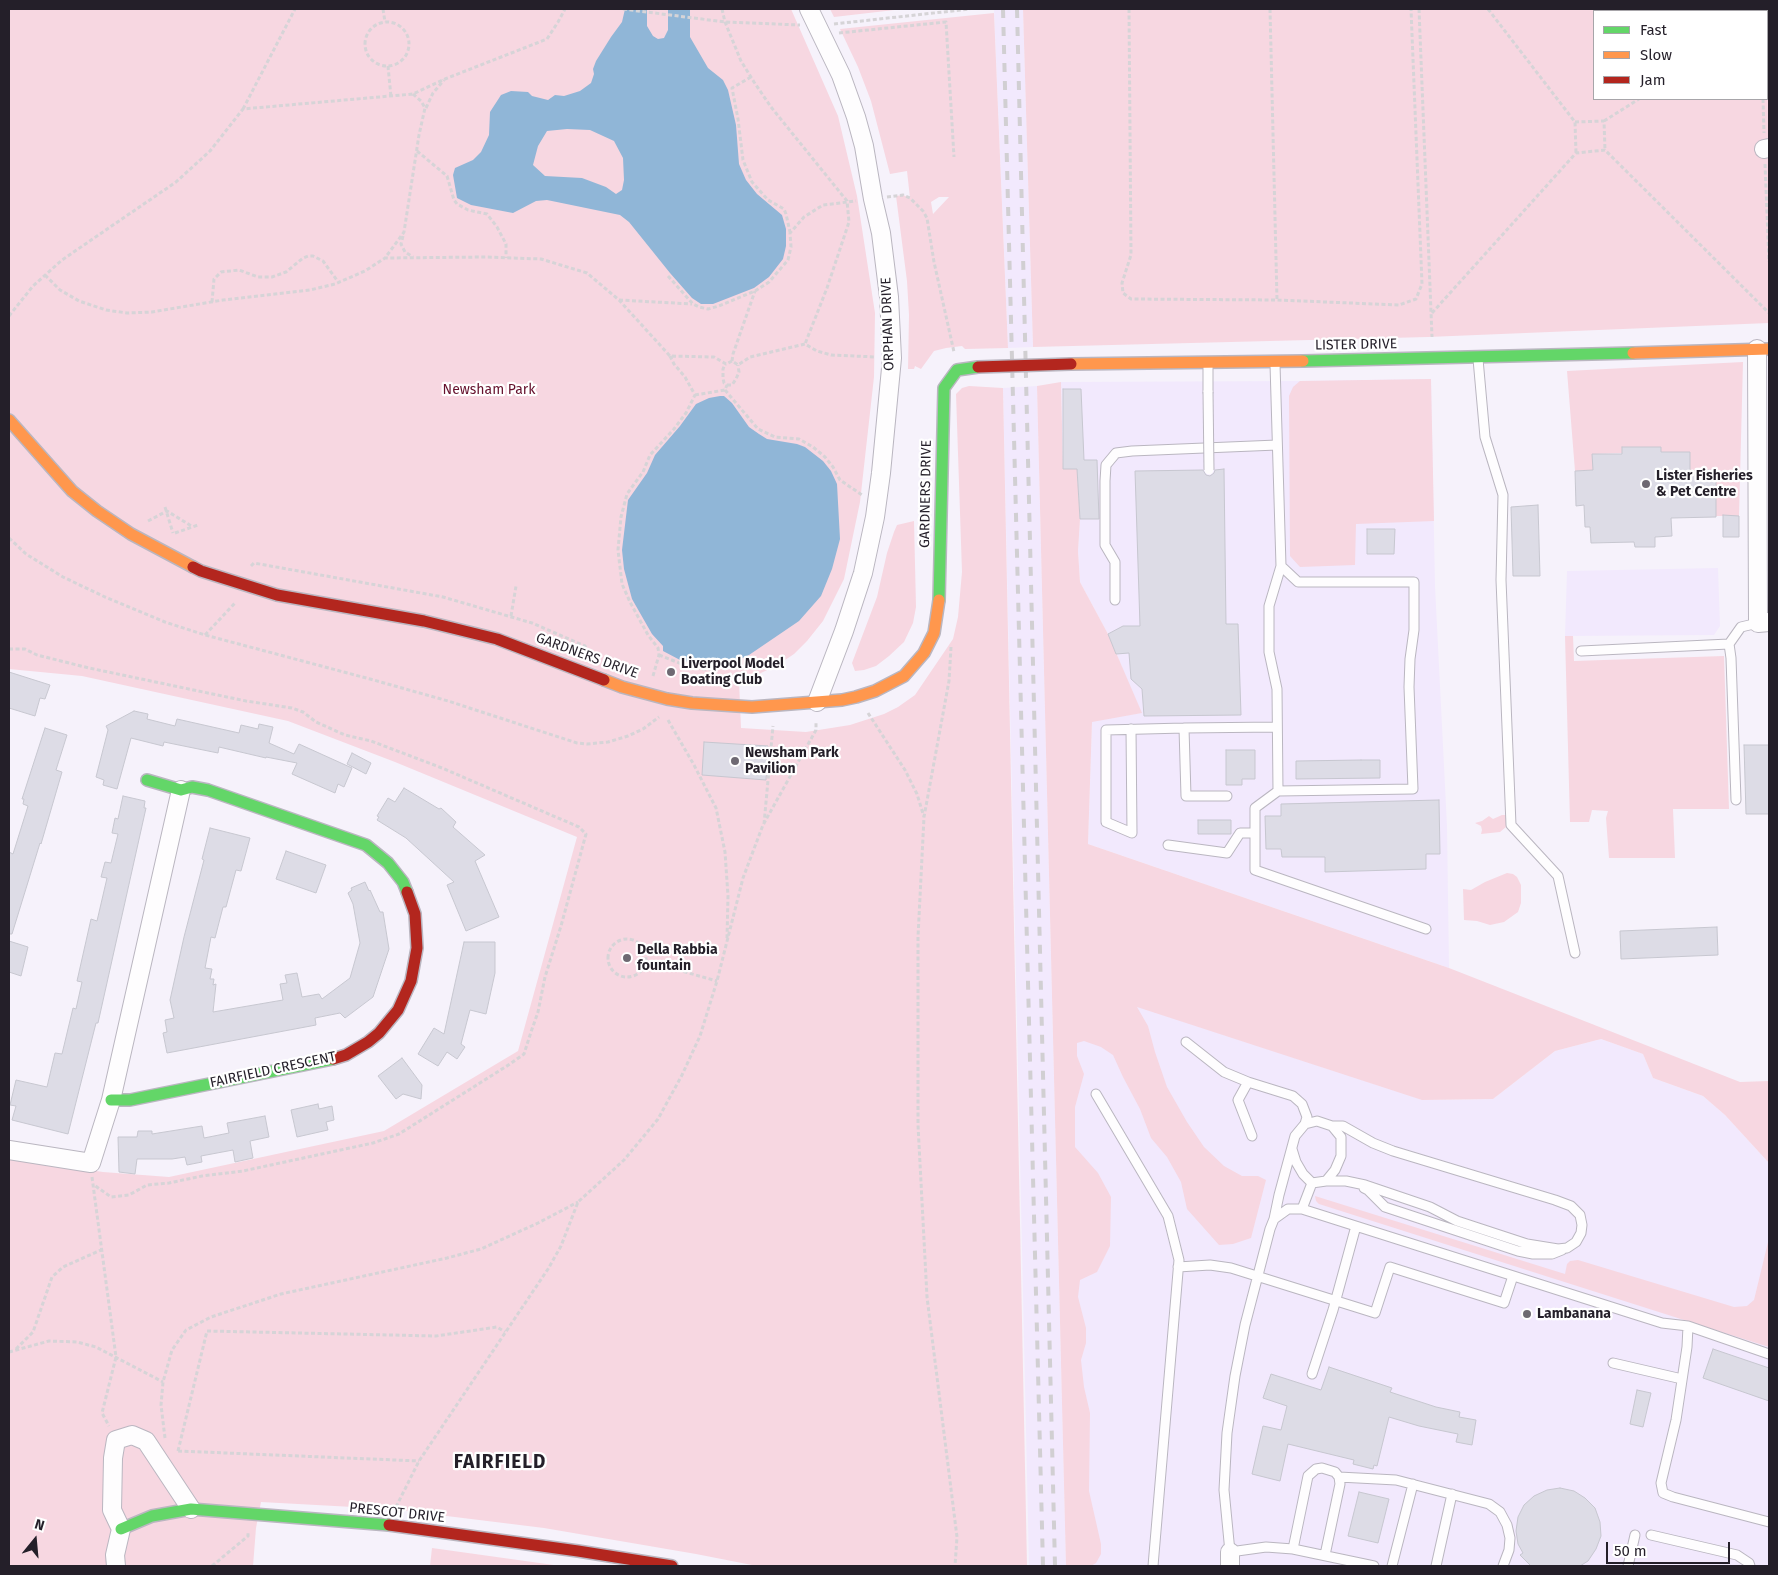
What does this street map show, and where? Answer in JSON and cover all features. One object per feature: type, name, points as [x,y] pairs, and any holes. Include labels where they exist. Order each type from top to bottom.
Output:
[{"type":"street","name":"ORPHAN DRIVE","points":[[809,9],[841,76],[864,146],[885,262],[892,358],[878,498],[864,573],[817,702]]},
{"type":"street","name":"LISTER DRIVE","points":[[950,380],[957,370],[978,367],[1275,362],[1763,349]]},
{"type":"street","points":[[1763,349],[1763,622]]},
{"type":"street","name":"GARDNERS DRIVE","points":[[9,420],[72,491],[97,511],[131,534],[201,571],[277,595],[424,621],[497,639],[622,687],[649,694],[692,703],[724,706],[775,705],[842,700],[875,691],[904,676],[924,653],[934,633],[939,608],[944,388],[950,380]]},
{"type":"street","name":"FAIRFIELD CRESCENT","points":[[110,1100],[130,1100],[346,1055],[368,1042],[388,1023],[405,996],[415,965],[417,931],[410,898],[403,882],[388,863],[366,845],[208,790],[192,787],[181,790],[147,780]]},
{"type":"street","points":[[9,1150],[91,1163],[110,1100],[181,790]]},
{"type":"street","points":[[116,1566],[115,1555],[121,1529],[112,1510],[113,1458],[116,1440],[132,1435],[146,1441],[191,1509]]},
{"type":"street","name":"PRESCOT DRIVE","points":[[121,1529],[152,1516],[191,1509],[386,1525],[578,1551],[672,1566]]},
{"type":"lane","points":[[1478,357],[1485,437],[1503,495],[1502,580],[1511,825],[1558,876],[1575,953]]},
{"type":"lane","points":[[1275,362],[1281,566],[1269,606],[1269,652],[1277,689],[1278,791]]},
{"type":"lane","points":[[1208,363],[1209,470]]},
{"type":"lane","points":[[1115,600],[1115,562],[1105,545],[1105,481],[1106,465],[1116,453],[1277,445]]},
{"type":"lane","points":[[1281,566],[1298,582],[1414,582],[1414,630],[1409,688],[1413,789],[1278,791],[1255,808],[1255,870],[1426,929]]},
{"type":"lane","points":[[1736,800],[1729,644],[1741,627],[1763,622]]},
{"type":"lane","points":[[1581,651],[1729,644]]},
{"type":"lane","points":[[1131,729],[1132,833],[1106,822],[1106,730],[1131,729],[1184,728],[1277,727]]},
{"type":"lane","points":[[1184,728],[1186,796],[1227,796]]},
{"type":"lane","points":[[1168,845],[1227,852],[1240,833],[1255,833]]},
{"type":"lane","points":[[1186,1042],[1224,1072],[1248,1082],[1293,1096],[1302,1104],[1307,1117],[1305,1124],[1295,1136],[1258,1277],[1235,1376],[1227,1433],[1224,1490],[1230,1559],[1266,1547],[1293,1549],[1374,1566]]},
{"type":"lane","points":[[1248,1082],[1238,1100],[1252,1136]]},
{"type":"lane","points":[[1096,1094],[1168,1216],[1179,1260],[1153,1566]]},
{"type":"lane","points":[[1305,1124],[1317,1121],[1332,1126],[1343,1126],[1393,1151],[1555,1200],[1570,1206],[1580,1216],[1582,1225],[1576,1242],[1567,1248],[1552,1254],[1518,1252],[1385,1207],[1368,1190],[1346,1181]]},
{"type":"lane","points":[[1326,1180],[1335,1170],[1341,1156],[1341,1137],[1332,1126]]},
{"type":"lane","points":[[1292,1148],[1296,1162],[1303,1174],[1312,1183]]},
{"type":"lane","points":[[1312,1183],[1326,1180],[1346,1181],[1365,1185],[1430,1207],[1457,1222],[1527,1244],[1558,1249],[1567,1248]]},
{"type":"lane","points":[[1302,1209],[1312,1183]]},
{"type":"lane","points":[[1274,1219],[1288,1209],[1302,1209],[1662,1323],[1688,1326],[1769,1354]]},
{"type":"lane","points":[[1312,1374],[1356,1226]]},
{"type":"lane","points":[[1178,1267],[1210,1265],[1231,1268],[1375,1313],[1390,1267],[1504,1303],[1513,1276]]},
{"type":"lane","points":[[1688,1326],[1687,1347],[1676,1420],[1661,1483],[1663,1492],[1673,1498],[1769,1522]]},
{"type":"lane","points":[[1613,1364],[1682,1378]]},
{"type":"lane","points":[[1293,1549],[1308,1476],[1311,1472],[1322,1468],[1335,1472],[1339,1477],[1339,1495],[1324,1555]]},
{"type":"lane","points":[[1339,1477],[1396,1480],[1488,1504],[1500,1512],[1507,1525],[1510,1538],[1509,1550],[1503,1566]]},
{"type":"lane","points":[[1392,1566],[1413,1484]]},
{"type":"lane","points":[[1436,1566],[1452,1494]]},
{"type":"lane","points":[[1628,1566],[1635,1535]]},
{"type":"lane","points":[[1651,1535],[1737,1555],[1750,1566]]},
{"type":"path","points":[[9,316],[26,294],[62,260],[176,182],[210,151],[243,109],[296,9]]},
{"type":"path","points":[[383,9],[385,22]]},
{"type":"path","points":[[243,109],[414,94],[445,79],[546,39],[565,9]]},
{"type":"path","points":[[623,9],[697,18]]},
{"type":"path","points":[[722,9],[724,22],[737,53],[751,78],[771,107],[847,202],[849,222],[827,288],[805,344]]},
{"type":"path","points":[[1129,9],[1131,255],[1122,283],[1123,293],[1131,299],[1277,300],[1399,305],[1416,299],[1422,284],[1411,9]]},
{"type":"path","points":[[1270,9],[1277,300]]},
{"type":"path","points":[[1419,9],[1433,358]]},
{"type":"path","points":[[1488,9],[1575,122],[1576,153]]},
{"type":"path","points":[[385,22],[398,25],[404,30],[408,38],[407,53],[403,59],[397,64],[388,66],[376,63],[368,55],[365,42],[367,34],[372,28],[385,22]]},
{"type":"path","points":[[821,35],[946,22],[954,157]]},
{"type":"path","points":[[388,66],[391,97]]},
{"type":"path","points":[[619,300],[693,304],[708,309],[755,291],[769,282],[788,260],[791,247],[790,233],[784,209],[768,200],[752,182],[743,160],[732,88],[751,78]]},
{"type":"path","points":[[414,257],[405,252],[401,244],[416,151],[425,108],[432,94],[445,79]]},
{"type":"path","points":[[414,94],[421,100],[425,108]]},
{"type":"path","points":[[1575,122],[1604,121],[1637,100]]},
{"type":"path","points":[[1763,100],[1767,148],[1769,262]]},
{"type":"path","points":[[1604,121],[1605,150],[1769,313]]},
{"type":"path","points":[[1432,313],[1576,153],[1605,150]]},
{"type":"path","points":[[416,151],[447,176],[457,204],[468,210],[487,214],[497,226],[506,244],[506,258]]},
{"type":"path","points":[[790,233],[804,217],[824,205],[903,195],[917,204],[927,218],[934,262],[950,332]]},
{"type":"path","points":[[45,275],[60,290],[79,300],[113,311],[127,313],[152,312],[212,302],[310,290],[339,282],[365,271],[385,258],[404,232]]},
{"type":"path","points":[[212,302],[214,279],[221,272],[239,270],[258,277],[272,277],[286,272],[308,256],[313,256],[323,261],[339,282]]},
{"type":"path","points":[[385,258],[540,259],[587,273],[619,300],[670,356],[695,395]]},
{"type":"path","points":[[668,276],[693,304]]},
{"type":"path","points":[[732,361],[755,291]]},
{"type":"path","points":[[738,365],[750,357],[805,344],[817,351],[831,355],[892,358]]},
{"type":"path","points":[[670,356],[714,357],[726,364]]},
{"type":"path","points":[[727,385],[723,378],[723,369],[726,364],[732,361]]},
{"type":"path","points":[[727,385],[732,385],[739,372],[738,365],[732,361]]},
{"type":"path","points":[[725,390],[727,385]]},
{"type":"path","points":[[695,395],[725,390]]},
{"type":"path","points":[[725,390],[758,429],[765,434],[775,437],[800,439],[825,457],[840,480],[860,494],[878,498]]},
{"type":"path","points":[[649,694],[658,648],[637,616],[622,584],[618,550],[621,517],[627,494],[643,472],[650,455],[686,413],[695,395]]},
{"type":"path","points":[[131,534],[142,524],[167,511],[193,527]]},
{"type":"path","points":[[173,534],[198,525]]},
{"type":"path","points":[[9,538],[26,554],[63,578],[165,622],[205,636],[370,678],[577,743],[608,742],[628,736],[644,729],[663,713],[694,765],[716,808],[725,852],[728,896],[727,944]]},
{"type":"path","points":[[511,616],[516,586]]},
{"type":"path","points":[[934,633],[952,641],[949,681],[924,817],[918,937],[918,1125],[927,1297],[957,1537],[955,1566]]},
{"type":"path","points":[[9,649],[25,649],[37,655],[89,668],[246,701],[292,708],[302,712],[316,722],[345,734],[371,740],[406,756],[442,768],[579,827],[586,834],[575,878],[545,977],[538,1012],[524,1054],[510,1064],[479,1086],[399,1134],[373,1143],[244,1171],[202,1176],[168,1184],[147,1185],[129,1195],[111,1197],[94,1185]]},
{"type":"path","points":[[658,655],[692,668],[716,670]]},
{"type":"path","points":[[856,697],[872,718],[905,770],[924,817]]},
{"type":"path","points":[[166,1440],[161,1405],[163,1382],[172,1350],[186,1330],[211,1317],[281,1294],[481,1249],[538,1224],[578,1202],[624,1160],[658,1119],[682,1076],[700,1036],[727,944],[743,878],[764,825],[816,730],[817,702]]},
{"type":"path","points":[[764,825],[775,705]]},
{"type":"path","points":[[628,939],[634,940],[643,948],[646,961],[641,972],[636,976],[623,977],[612,971],[607,959],[611,946],[628,939]]},
{"type":"path","points":[[646,961],[716,981]]},
{"type":"path","points":[[91,1163],[116,1357],[102,1413],[116,1440]]},
{"type":"path","points":[[386,1525],[419,1461],[557,1254],[572,1222],[578,1202]]},
{"type":"path","points":[[15,1349],[33,1332],[52,1277],[63,1267],[101,1250]]},
{"type":"path","points":[[178,1451],[207,1331],[436,1336],[497,1327],[505,1332]]},
{"type":"path","points":[[9,1352],[49,1341],[77,1342],[96,1347],[163,1382]]},
{"type":"path","points":[[161,1463],[178,1451],[419,1461]]},
{"type":"path","points":[[212,1566],[248,1536],[250,1514]]},
{"type":"shaded area","points":[[994,9],[1023,9],[1033,347],[1008,348]]},
{"type":"shaded area","points":[[1431,379],[1435,586],[1447,826],[1449,968],[1088,844],[1092,721],[1141,713],[1108,634],[1080,582],[1078,551],[1080,519],[1077,470],[1063,469],[1061,382]]},
{"type":"shaded area","points":[[1037,386],[1066,1566],[1029,1566],[1003,388]]},
{"type":"shaded area","points":[[1718,568],[1720,626],[1714,635],[1565,636],[1567,571]]},
{"type":"shaded area","points":[[1136,1006],[1423,1100],[1493,1099],[1555,1051],[1601,1039],[1643,1054],[1653,1078],[1703,1096],[1725,1115],[1769,1163],[1769,1566],[1084,1566],[1063,1027]]},
{"type":"green space","name":"Newsham Park","points":[[9,9],[791,9],[838,116],[857,196],[875,313],[874,377],[860,502],[844,579],[823,621],[794,654],[776,666],[739,681],[741,728],[806,732],[850,725],[884,714],[915,695],[953,639],[958,617],[962,572],[956,394],[962,388],[969,386],[1003,388],[1027,1566],[757,1566],[544,1528],[390,1509],[261,1502],[256,1528],[253,1566],[9,1566],[9,1158],[103,1172],[169,1177],[384,1131],[518,1051],[577,837],[395,762],[288,721],[82,676],[9,669]]},
{"type":"green space","points":[[830,9],[903,9],[834,17]]},
{"type":"green space","points":[[1023,9],[1734,10],[1593,10],[1593,100],[1768,100],[1769,21],[1769,323],[1428,337],[1033,347]]},
{"type":"green space","points":[[994,13],[1008,348],[965,349],[962,346],[946,348],[934,351],[921,369],[915,366],[914,369],[908,369],[909,315],[907,281],[896,196],[903,195],[910,198],[907,171],[890,174],[871,101],[858,67],[840,29]],"holes":[[[939,197],[949,197],[933,214],[931,202]]]},
{"type":"green space","points":[[1743,362],[1739,516],[1716,516],[1716,471],[1690,471],[1690,452],[1661,452],[1661,447],[1622,447],[1622,453],[1593,454],[1593,470],[1575,471],[1567,371]]},
{"type":"green space","points":[[1431,379],[1434,521],[1356,524],[1355,565],[1300,567],[1290,556],[1289,396],[1293,387],[1300,381]]},
{"type":"green space","points":[[1061,382],[1063,469],[1077,469],[1080,519],[1078,551],[1080,582],[1108,634],[1142,713],[1092,722],[1088,844],[1449,968],[1740,1082],[1769,1081],[1769,1163],[1725,1115],[1703,1096],[1653,1078],[1643,1054],[1601,1039],[1555,1051],[1493,1099],[1422,1100],[1137,1007],[1148,1026],[1167,1087],[1204,1147],[1224,1166],[1242,1176],[1258,1176],[1266,1180],[1251,1238],[1233,1244],[1219,1245],[1187,1209],[1181,1182],[1167,1157],[1151,1138],[1140,1109],[1113,1055],[1101,1047],[1084,1041],[1077,1043],[1077,1056],[1084,1074],[1075,1107],[1075,1147],[1098,1173],[1111,1197],[1110,1246],[1097,1272],[1080,1280],[1078,1297],[1086,1328],[1086,1343],[1081,1360],[1084,1387],[1090,1413],[1089,1491],[1101,1544],[1101,1554],[1096,1563],[1091,1566],[1066,1566],[1037,386]]},
{"type":"green space","points":[[914,521],[916,607],[913,623],[904,642],[889,656],[876,666],[855,671],[852,663],[877,597],[894,532],[897,525]]},
{"type":"green space","points":[[1565,636],[1573,636],[1574,661],[1724,656],[1729,809],[1673,809],[1675,858],[1609,858],[1606,818],[1608,811],[1592,810],[1589,822],[1570,822]]},
{"type":"green space","points":[[1507,815],[1506,827],[1500,832],[1481,834],[1481,826],[1475,823],[1489,816],[1493,819]]},
{"type":"green space","points":[[1507,873],[1517,877],[1521,885],[1521,903],[1518,912],[1504,922],[1490,925],[1464,920],[1463,889],[1471,890]]},
{"type":"green space","points":[[1315,1196],[1565,1274],[1567,1264],[1570,1261],[1578,1260],[1734,1307],[1747,1306],[1754,1300],[1769,1238],[1769,1347],[1319,1204]]},
{"type":"green space","points":[[432,1548],[561,1566],[430,1566]]},
{"type":"water","points":[[625,9],[647,9],[647,26],[653,36],[658,39],[664,38],[668,30],[668,9],[690,9],[690,37],[708,68],[723,80],[728,90],[736,125],[739,164],[746,180],[757,194],[782,215],[786,229],[786,246],[783,259],[769,277],[754,288],[713,304],[701,304],[692,298],[629,222],[620,215],[547,200],[536,201],[513,213],[471,205],[457,198],[453,175],[455,168],[473,160],[481,152],[489,135],[490,112],[501,95],[511,91],[528,92],[532,96],[548,100],[555,95],[564,96],[580,91],[591,83],[596,61],[622,22]],"holes":[[[567,129],[590,130],[614,141],[623,158],[624,180],[622,190],[616,194],[606,187],[582,178],[545,176],[533,165],[538,146],[547,131]]]},
{"type":"water","points":[[724,396],[732,403],[749,427],[759,434],[767,439],[805,447],[823,461],[831,471],[837,484],[840,539],[832,569],[821,596],[799,621],[749,655],[734,662],[712,665],[682,661],[663,651],[663,646],[652,634],[632,599],[624,569],[622,550],[628,500],[647,473],[655,455],[696,404],[709,398]]},
{"type":"building","points":[[1063,389],[1081,389],[1084,460],[1097,460],[1099,519],[1080,519],[1077,469],[1063,469]]},
{"type":"building","name":"Lister Fisheries & Pet Centre","points":[[1622,447],[1661,447],[1661,452],[1690,452],[1690,471],[1716,470],[1716,517],[1671,518],[1672,536],[1655,537],[1655,547],[1635,547],[1634,542],[1591,543],[1590,527],[1585,527],[1584,505],[1576,506],[1575,471],[1593,470],[1592,454],[1622,454]]},
{"type":"building","points":[[1224,469],[1226,624],[1238,624],[1241,715],[1144,716],[1142,689],[1131,679],[1129,653],[1116,654],[1108,634],[1123,626],[1140,626],[1135,471],[1203,470],[1206,475],[1210,476],[1215,470]]},
{"type":"building","points":[[1538,505],[1540,576],[1513,576],[1511,507]]},
{"type":"building","points":[[1723,515],[1739,516],[1739,537],[1723,537]]},
{"type":"building","points":[[1367,529],[1395,529],[1394,554],[1367,554]]},
{"type":"building","points":[[9,672],[50,685],[45,699],[40,698],[35,716],[9,708]]},
{"type":"building","points":[[134,711],[148,714],[147,719],[175,726],[177,719],[239,733],[241,725],[258,729],[259,724],[273,727],[269,743],[294,754],[299,744],[352,768],[344,787],[338,784],[335,793],[292,774],[297,763],[219,747],[218,753],[164,742],[163,746],[131,738],[117,789],[103,785],[104,780],[96,777],[108,730],[106,726]]},
{"type":"building","points":[[45,728],[67,735],[56,770],[62,772],[12,934],[9,934],[9,852],[13,854],[28,806],[23,804],[24,799],[22,799]]},
{"type":"building","name":"Newsham Park Pavilion","points":[[704,742],[768,746],[766,780],[702,775]]},
{"type":"building","points":[[1744,745],[1769,745],[1769,814],[1746,814]]},
{"type":"building","points":[[1226,750],[1255,750],[1255,779],[1242,779],[1242,785],[1226,785]]},
{"type":"building","points":[[352,753],[371,763],[366,774],[347,764]]},
{"type":"building","points":[[1380,760],[1380,778],[1296,779],[1296,761]]},
{"type":"building","points":[[404,788],[439,809],[441,808],[456,822],[453,827],[485,855],[475,861],[499,917],[466,931],[447,885],[454,882],[406,838],[377,820],[379,817],[377,816],[388,798],[395,802]]},
{"type":"building","points":[[123,796],[145,801],[144,808],[146,808],[98,1023],[96,1023],[68,1134],[12,1120],[16,1106],[10,1105],[16,1080],[47,1087],[55,1053],[62,1054],[73,1008],[76,1009],[82,982],[77,981],[91,919],[97,921],[107,878],[101,877],[105,862],[111,863],[118,834],[112,833],[115,818],[118,819]]},
{"type":"building","points":[[1439,800],[1440,854],[1426,854],[1426,869],[1325,872],[1325,857],[1282,857],[1281,849],[1266,849],[1265,816],[1281,816],[1281,804]]},
{"type":"building","points":[[1198,820],[1231,820],[1231,834],[1198,834]]},
{"type":"building","points":[[210,828],[250,838],[241,871],[236,870],[226,907],[223,907],[215,938],[211,937],[205,968],[212,969],[210,979],[214,979],[213,985],[216,984],[213,1012],[283,1000],[280,984],[287,983],[285,975],[297,973],[302,997],[319,994],[322,999],[350,978],[360,943],[353,904],[348,893],[352,890],[351,888],[365,882],[380,912],[383,912],[389,949],[373,997],[345,1018],[340,1013],[315,1018],[316,1025],[167,1053],[163,1033],[167,1032],[165,1020],[174,1018],[170,1000]]},
{"type":"building","points":[[286,851],[326,865],[316,893],[276,879]]},
{"type":"building","points":[[1717,927],[1718,955],[1621,959],[1620,931]]},
{"type":"building","points":[[9,941],[28,947],[21,976],[9,972]]},
{"type":"building","points":[[464,942],[495,942],[495,973],[486,1014],[470,1010],[461,1044],[465,1047],[457,1059],[447,1052],[438,1066],[418,1054],[434,1028],[444,1034]]},
{"type":"building","points":[[402,1058],[422,1085],[421,1099],[403,1094],[396,1099],[378,1076]]},
{"type":"building","points":[[318,1104],[319,1109],[332,1106],[334,1120],[326,1122],[328,1130],[297,1137],[291,1110]]},
{"type":"building","points":[[265,1116],[269,1137],[250,1141],[253,1158],[235,1162],[233,1150],[201,1156],[202,1162],[187,1165],[185,1157],[137,1159],[135,1174],[119,1172],[118,1137],[137,1137],[138,1131],[152,1131],[152,1134],[202,1126],[204,1138],[229,1133],[227,1123]]},
{"type":"building","points":[[1713,1349],[1769,1368],[1769,1401],[1703,1378]]},
{"type":"building","points":[[1329,1367],[1392,1388],[1390,1392],[1436,1407],[1460,1412],[1459,1417],[1476,1420],[1472,1445],[1456,1442],[1458,1434],[1419,1426],[1389,1417],[1377,1466],[1374,1465],[1373,1469],[1353,1464],[1354,1460],[1288,1444],[1280,1481],[1252,1474],[1263,1426],[1281,1430],[1287,1406],[1263,1398],[1271,1374],[1321,1390]]},
{"type":"building","points":[[1637,1390],[1651,1393],[1643,1427],[1630,1424]]},
{"type":"building","points":[[1560,1488],[1574,1491],[1595,1508],[1600,1522],[1601,1536],[1596,1549],[1588,1561],[1580,1566],[1531,1566],[1520,1555],[1523,1553],[1518,1544],[1516,1531],[1518,1517],[1524,1505],[1534,1496],[1547,1490]]},
{"type":"building","points":[[1359,1492],[1389,1499],[1378,1543],[1348,1536]]},
{"type":"railway","points":[[1003,9],[1043,1566]]},
{"type":"railway","points":[[1017,9],[1055,1566]]},
{"type":"traffic: fast","points":[[1303,361],[1633,353]]},
{"type":"traffic: fast","points":[[939,600],[944,388],[957,370],[978,367]]},
{"type":"traffic: fast","points":[[147,780],[181,790],[192,787],[208,790],[366,845],[388,863],[403,882],[407,892]]},
{"type":"traffic: fast","points":[[111,1100],[130,1100],[333,1059]]},
{"type":"traffic: fast","points":[[121,1529],[152,1516],[191,1509],[389,1525]]},
{"type":"traffic: slow","points":[[1633,353],[1769,349]]},
{"type":"traffic: slow","points":[[1071,364],[1303,361]]},
{"type":"traffic: slow","points":[[9,420],[72,491],[97,511],[131,534],[193,567]]},
{"type":"traffic: slow","points":[[604,680],[622,687],[667,699],[692,703],[752,707],[842,700],[856,697],[875,691],[904,676],[924,653],[934,633],[939,600]]},
{"type":"traffic: jam","points":[[978,367],[1071,364]]},
{"type":"traffic: jam","points":[[193,567],[277,595],[424,621],[497,639],[604,680]]},
{"type":"traffic: jam","points":[[333,1059],[346,1055],[379,1033],[398,1010],[411,981],[417,948],[415,914],[407,892]]},
{"type":"traffic: jam","points":[[389,1525],[672,1566]]},
{"type":"place","name":"Lister Fisheries & Pet Centre","points":[[1646,484]]},
{"type":"place","name":"Liverpool Model Boating Club","points":[[671,672]]},
{"type":"place","name":"Newsham Park Pavilion","points":[[735,761]]},
{"type":"place","name":"Della Rabbia fountain","points":[[627,958]]},
{"type":"place","name":"Lambanana","points":[[1527,1314]]},
{"type":"district","name":"FAIRFIELD","points":[[500,1463]]}]
